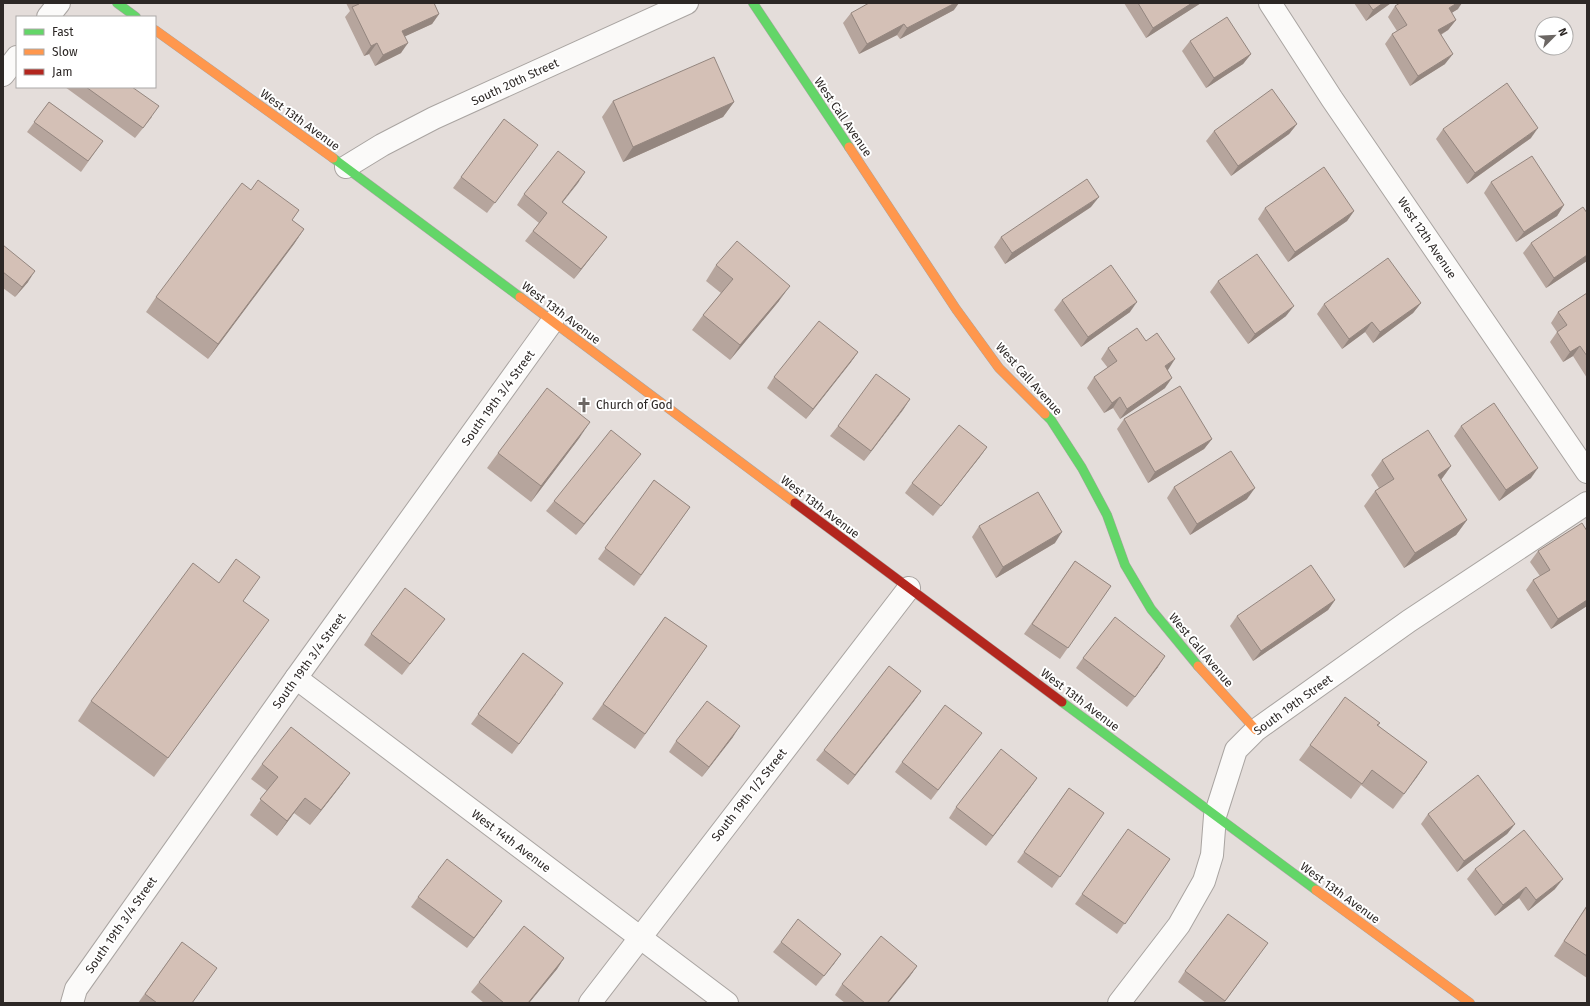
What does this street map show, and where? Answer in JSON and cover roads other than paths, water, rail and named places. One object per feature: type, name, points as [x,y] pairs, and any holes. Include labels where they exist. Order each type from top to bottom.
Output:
[{"type":"street","points":[[49,16],[59,3]]},
{"type":"street","points":[[117,3],[135,16]]},
{"type":"street","name":"South 20th Street","points":[[346,167],[382,145],[434,118],[687,3]]},
{"type":"street","name":"West Call Avenue","points":[[753,3],[956,309],[999,368],[1051,420],[1082,468],[1107,515],[1126,565],[1151,609],[1220,692],[1256,730]]},
{"type":"street","name":"West 12th Avenue","points":[[1270,3],[1332,99],[1587,472]]},
{"type":"street","name":"West 13th Avenue","points":[[156,31],[346,167],[1215,816],[1470,1003]]},
{"type":"street","points":[[3,75],[16,58]]},
{"type":"street","name":"South 19th 3/4 Street","points":[[72,1003],[76,989],[296,678],[552,322]]},
{"type":"street","name":"South 19th Street","points":[[1119,1003],[1179,925],[1204,881],[1212,855],[1215,816],[1236,750],[1256,730],[1409,621],[1587,503]]},
{"type":"street","name":"South 19th 1/2 Street","points":[[590,1003],[909,588]]},
{"type":"street","name":"West 14th Avenue","points":[[296,678],[727,1003]]},
{"type":"place","name":"Church of God","points":[[584,405]]}]
